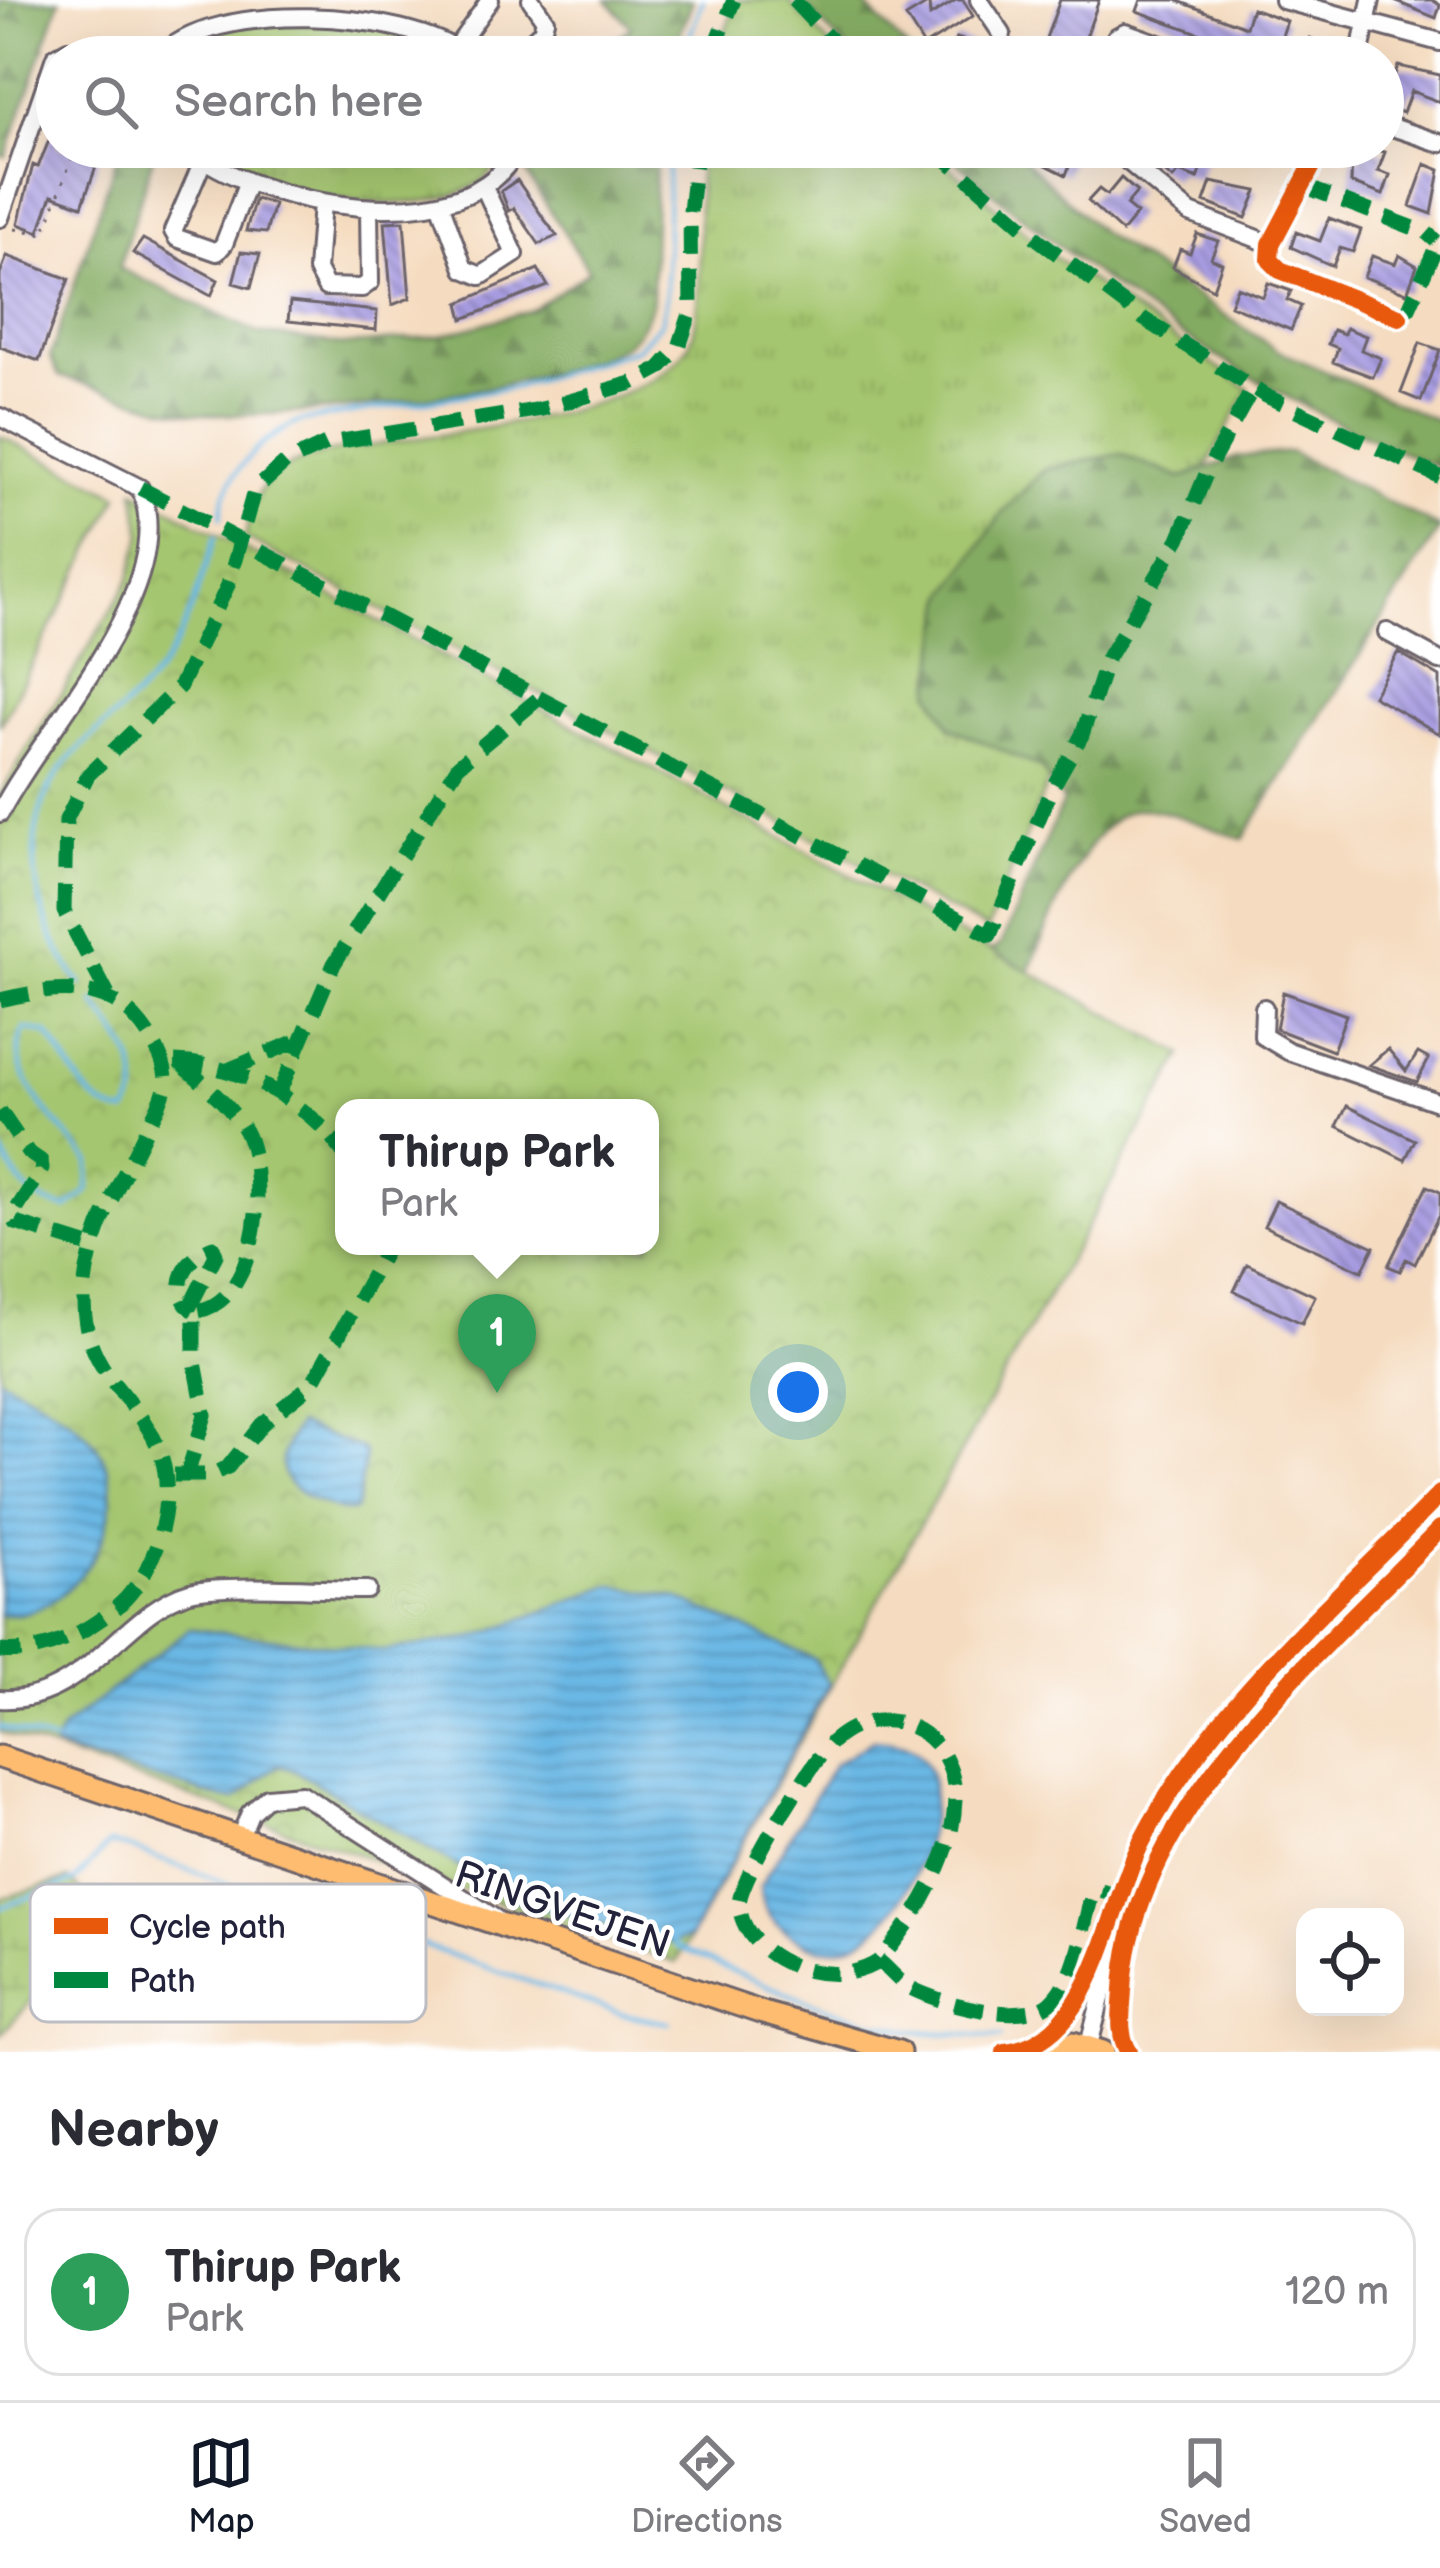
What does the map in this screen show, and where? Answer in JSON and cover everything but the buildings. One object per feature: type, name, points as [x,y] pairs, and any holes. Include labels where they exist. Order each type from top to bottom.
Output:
[{"type":"main road","name":"RINGVEJEN","points":[[0,1757],[379,1884]]},
{"type":"main road","name":"RINGVEJEN","points":[[426,1900],[764,2013],[899,2052]]},
{"type":"main road","points":[[1046,2052],[1060,2045],[1096,2048]]},
{"type":"street","points":[[388,22],[395,0]]},
{"type":"street","points":[[471,36],[490,0]]},
{"type":"street","points":[[531,0],[545,20],[537,36]]},
{"type":"street","points":[[979,0],[1002,34]]},
{"type":"street","points":[[1282,0],[1440,42]]},
{"type":"street","points":[[1364,36],[1371,0]]},
{"type":"street","points":[[181,36],[218,8],[261,4],[344,7],[423,36]]},
{"type":"street","points":[[0,221],[7,170],[36,102]]},
{"type":"street","points":[[1404,131],[1440,143]]},
{"type":"street","points":[[200,168],[172,231],[206,251],[217,251],[224,244],[248,182]]},
{"type":"street","points":[[218,168],[248,182],[322,203],[369,208],[440,203],[484,187],[505,168]]},
{"type":"street","points":[[1136,168],[1190,213],[1271,244]]},
{"type":"street","points":[[1311,168],[1271,244],[1270,260],[1280,270],[1400,317]]},
{"type":"street","points":[[440,203],[464,269],[481,277],[509,263],[515,254],[484,187]]},
{"type":"street","points":[[322,203],[317,270],[326,287],[362,288],[370,282],[369,208]]},
{"type":"street","points":[[0,417],[140,488],[150,518],[146,551],[106,644],[0,813]]},
{"type":"street","points":[[1387,632],[1440,662]]},
{"type":"street","points":[[1264,1008],[1263,1036],[1288,1051],[1440,1103]]},
{"type":"street","points":[[1096,2048],[1124,1918],[1146,1861],[1180,1798],[1259,1700],[1440,1511]]},
{"type":"street","points":[[0,1699],[25,1700],[53,1688],[159,1609],[191,1592],[367,1590]]},
{"type":"street","points":[[239,1837],[266,1797],[301,1794],[507,1927]]},
{"type":"path","points":[[0,221],[44,234],[68,168]]},
{"type":"green space","points":[[0,0],[60,0],[48,36],[36,36],[36,70],[6,157],[0,154]]},
{"type":"green space","points":[[607,0],[693,0],[679,36],[620,36],[631,27]]},
{"type":"green space","points":[[737,0],[788,0],[821,36],[723,36]]},
{"type":"green space","points":[[800,0],[860,0],[895,36],[833,36]]},
{"type":"green space","points":[[221,21],[387,26],[411,36],[198,36]]},
{"type":"green space","points":[[113,168],[150,168],[119,268],[258,333],[344,345],[439,336],[532,310],[589,271],[523,168],[655,168],[652,304],[644,323],[626,344],[581,364],[416,400],[245,415],[184,412],[148,404],[59,376],[50,357]]},
{"type":"green space","points":[[233,168],[495,168],[481,182],[452,195],[417,202],[336,199]]},
{"type":"green space","points":[[699,168],[951,168],[1052,255],[1249,389],[1205,469],[1181,478],[1120,454],[950,727],[1042,768],[1049,779],[987,930],[245,538],[263,487],[301,460],[548,416],[634,389],[667,369],[688,346],[699,280]]},
{"type":"green space","points":[[964,168],[1033,168],[1102,233],[1277,350],[1440,422],[1440,468],[1369,438],[1238,369],[1116,289]]},
{"type":"green space","points":[[0,436],[119,495],[0,726]]},
{"type":"green space","points":[[1290,452],[1440,528],[1243,839],[1155,810],[1124,813],[1106,827],[1072,874],[1029,973],[381,1099],[989,953],[1001,944],[1063,801],[1041,768],[950,727],[931,692],[946,596],[1003,512],[1045,469],[1120,454],[1181,478],[1238,457]]},
{"type":"green space","points":[[135,490],[1183,1054],[676,1963],[0,1732],[0,795],[129,581],[142,535]]},
{"type":"green space","points":[[30,1890],[30,2001],[0,2035],[0,1899]]},
{"type":"water","points":[[0,1378],[60,1413],[87,1435],[106,1464],[111,1489],[101,1541],[71,1586],[26,1613],[0,1615]]},
{"type":"water","points":[[298,1425],[361,1449],[365,1455],[356,1510],[341,1511],[318,1502],[287,1480],[284,1450]]},
{"type":"water","points":[[611,1585],[675,1597],[814,1659],[829,1684],[690,1937],[671,1943],[517,1901],[294,1770],[278,1765],[236,1799],[224,1799],[54,1748],[62,1729],[189,1629],[386,1651],[476,1637]]},
{"type":"water","points":[[873,1740],[907,1746],[923,1759],[932,1784],[931,1818],[906,1890],[884,1921],[857,1942],[827,1949],[794,1937],[774,1921],[760,1886],[834,1764]]},
{"type":"waterway","points":[[690,36],[703,0]]},
{"type":"waterway","points":[[221,517],[237,471],[259,447],[301,421],[516,387],[636,349],[661,322],[666,298],[668,168]]},
{"type":"waterway","points":[[81,984],[51,934],[41,905],[35,845],[39,816],[49,788],[66,763],[163,665],[187,619],[215,537]]},
{"type":"waterway","points":[[0,1149],[19,1180],[43,1201],[67,1208],[88,1191],[90,1162],[38,1100],[27,1082],[19,1047],[24,1029],[47,1033],[90,1095],[100,1104],[127,1113],[134,1098],[134,1068],[122,1040],[94,1002]]},
{"type":"waterway","points":[[0,1727],[58,1744]]},
{"type":"waterway","points":[[65,1884],[76,1880],[109,1844],[228,1884]]},
{"type":"waterway","points":[[0,1908],[30,1897]]},
{"type":"waterway","points":[[672,1938],[676,1946],[731,1971],[858,2018],[916,2031],[1001,2037]]},
{"type":"waterway","points":[[426,1946],[623,2014],[669,2023]]},
{"type":"marked path","points":[[719,36],[734,0]]},
{"type":"marked path","points":[[793,0],[827,36]]},
{"type":"marked path","points":[[108,995],[64,911],[66,820],[88,775],[180,686],[228,585],[254,491],[285,463],[328,443],[542,409],[632,383],[660,368],[679,347],[691,311],[695,168]]},
{"type":"marked path","points":[[957,168],[1039,240],[1144,319],[1264,395],[1440,477]]},
{"type":"marked path","points":[[1301,185],[1427,233],[1436,241]]},
{"type":"marked path","points":[[1399,317],[1409,308],[1440,238]]},
{"type":"marked path","points":[[140,488],[990,935],[1051,790],[1082,735],[1107,659],[1179,539],[1209,467],[1253,388]]},
{"type":"marked path","points":[[278,1095],[334,964],[458,766],[538,699]]},
{"type":"marked path","points":[[0,1000],[54,991],[105,998],[140,1024],[164,1065],[166,1082],[97,1235],[84,1301],[89,1335],[100,1363],[150,1431],[162,1457],[166,1490],[161,1531],[138,1582],[116,1608],[62,1641],[32,1650],[0,1651]]},
{"type":"marked path","points":[[226,1071],[301,1039]]},
{"type":"marked path","points":[[175,1062],[223,1070],[270,1089],[312,1118],[335,1143]]},
{"type":"marked path","points":[[179,1062],[215,1094],[245,1131],[252,1151],[257,1206],[245,1264],[233,1287],[216,1304],[194,1311],[194,1357],[205,1415],[187,1475]]},
{"type":"marked path","points":[[0,1111],[28,1152],[41,1161],[42,1169],[13,1215],[16,1223],[92,1247]]},
{"type":"marked path","points":[[189,1308],[216,1255],[213,1247],[194,1258],[183,1275],[182,1294],[186,1303],[194,1311]]},
{"type":"marked path","points":[[174,1475],[210,1475],[228,1467],[262,1424],[312,1384],[383,1255]]},
{"type":"marked path","points":[[879,1961],[840,1973],[796,1967],[758,1944],[739,1906],[762,1848],[823,1752],[853,1728],[873,1722],[893,1721],[929,1738],[952,1773],[955,1797],[948,1841],[931,1885],[879,1961],[903,1983],[920,1993],[979,2010],[1037,2010],[1050,2003],[1066,1982],[1091,1899],[1100,1891],[1132,1898]]},
{"type":"cycle path","points":[[1311,168],[1271,244],[1270,260],[1280,270],[1399,317]]},
{"type":"cycle path","points":[[1005,2052],[1035,2043],[1079,1999],[1142,1841],[1203,1745],[1278,1658],[1440,1494]]},
{"type":"cycle path","points":[[1129,2052],[1121,2014],[1134,1923],[1160,1859],[1196,1797],[1291,1681],[1440,1529]]},
{"type":"place","name":"Thirup Park","points":[[497,1393]]}]
